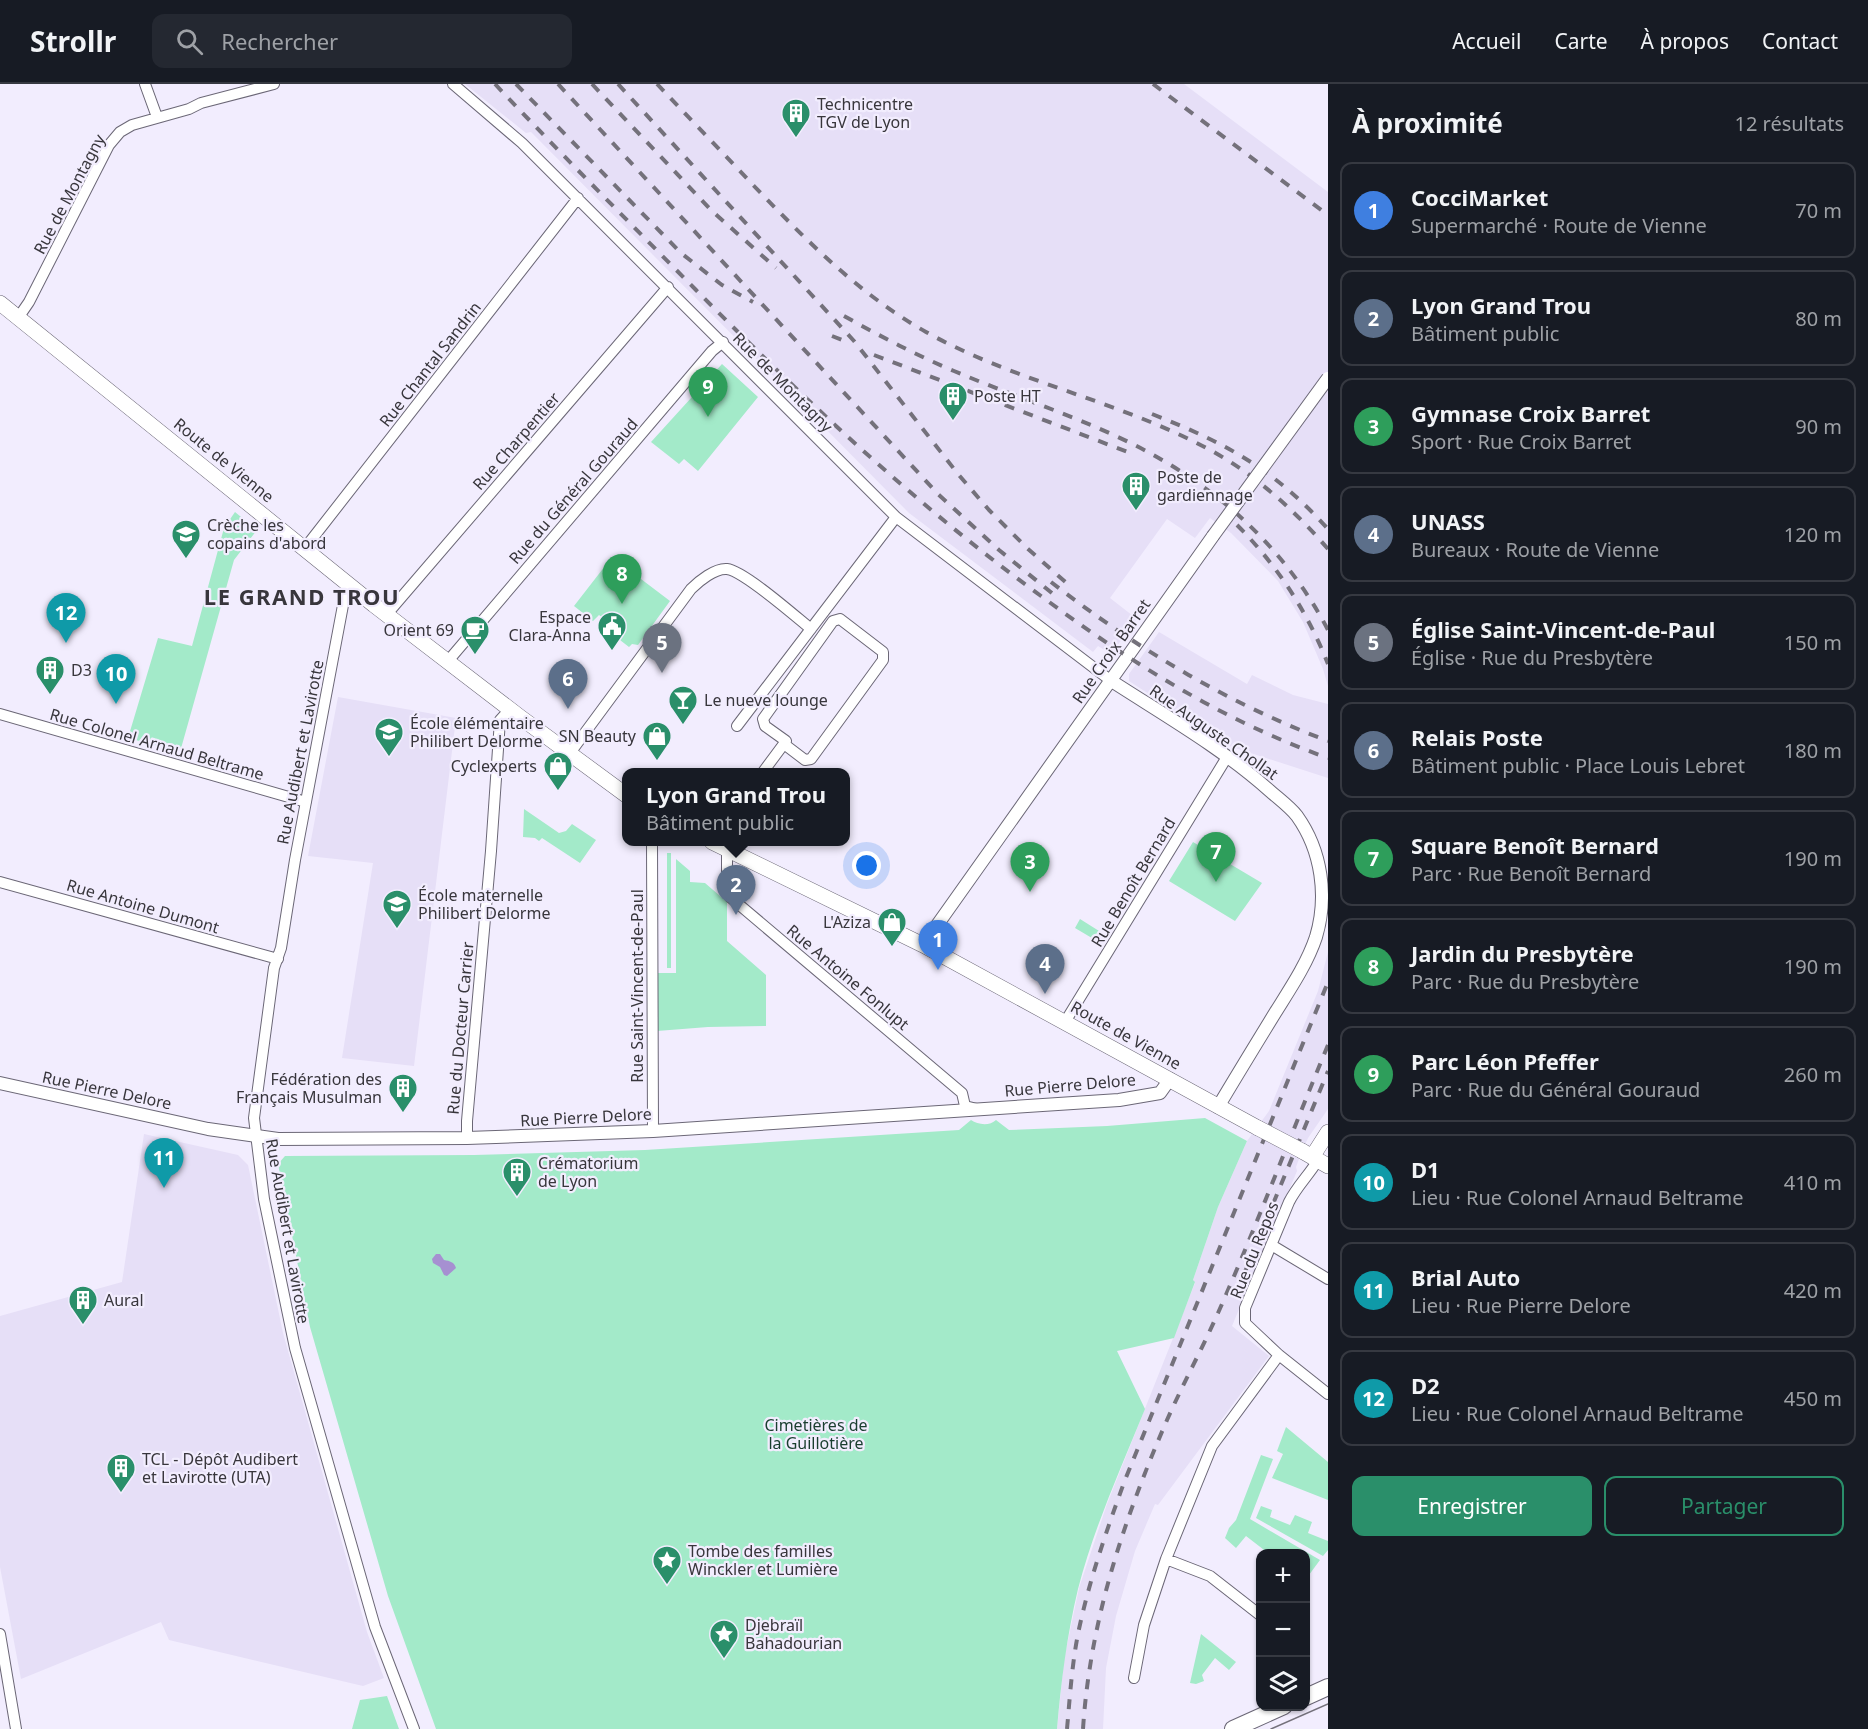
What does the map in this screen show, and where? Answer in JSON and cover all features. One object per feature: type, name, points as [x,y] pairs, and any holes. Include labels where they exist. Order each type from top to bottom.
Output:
[{"type":"main road","name":"Route de Vienne","points":[[0,303],[347,584],[622,791]]},
{"type":"main road","name":"Route de Vienne","points":[[721,846],[923,945],[1315,1159]]},
{"type":"main road","points":[[1315,1159],[1328,1132]]},
{"type":"main road","points":[[1310,1693],[1328,1688]]},
{"type":"main road","points":[[1233,1729],[1275,1711]]},
{"type":"street","points":[[146,84],[157,117]]},
{"type":"street","name":"Rue de Montagny","points":[[18,318],[29,303],[109,145],[120,132],[132,125],[157,117],[189,110],[201,103],[274,84]]},
{"type":"street","name":"Rue de Montagny","points":[[453,84],[515,136],[896,516],[1110,680]]},
{"type":"street","name":"Rue Chantal Sandrin","points":[[305,548],[578,198]]},
{"type":"street","name":"Rue Charpentier","points":[[387,614],[668,287]]},
{"type":"street","name":"Rue du Général Gouraud","points":[[448,661],[723,342]]},
{"type":"street","name":"Rue Croix Barret","points":[[923,945],[1110,680],[1328,378]]},
{"type":"street","points":[[737,726],[896,516]]},
{"type":"street","points":[[570,753],[691,589],[698,582],[721,570],[736,572],[811,629]]},
{"type":"street","name":"Rue Audibert et Lavirotte","points":[[347,584],[278,959],[274,968],[254,1118],[255,1136],[264,1199],[295,1348],[375,1627],[414,1729]]},
{"type":"street","points":[[767,768],[786,741],[765,726],[763,719],[834,621],[840,619],[883,652],[883,660],[811,759],[805,760],[784,744]]},
{"type":"street","name":"Rue Auguste Chollat","points":[[1110,680],[1227,757],[1259,781],[1295,814],[1307,831],[1321,870],[1320,923],[1307,957],[1218,1107]]},
{"type":"street","name":"Rue du Docteur Carrier","points":[[467,1138],[500,720],[510,709]]},
{"type":"street","name":"Rue Colonel Arnaud Beltrame","points":[[0,714],[306,802]]},
{"type":"street","name":"Rue Benoît Bernard","points":[[1065,1022],[1227,757]]},
{"type":"street","name":"Rue Saint-Vincent-de-Paul","points":[[652,846],[653,1131]]},
{"type":"street","name":"Rue Antoine Fonlupt","points":[[717,846],[730,897],[962,1093],[965,1106],[979,1109]]},
{"type":"street","name":"Rue Antoine Dumont","points":[[0,882],[278,959]]},
{"type":"street","name":"Rue Pierre Delore","points":[[0,1083],[208,1129],[278,1139],[467,1138],[653,1131],[1119,1100],[1160,1093],[1170,1079]]},
{"type":"street","name":"Rue du Repos","points":[[1315,1159],[1309,1174],[1298,1185],[1245,1308],[1245,1323],[1328,1394]]},
{"type":"street","points":[[1273,1246],[1328,1279]]},
{"type":"street","points":[[1134,1678],[1144,1625],[1166,1559],[1212,1446],[1279,1354]]},
{"type":"street","points":[[1166,1559],[1210,1576],[1256,1612]]},
{"type":"street","points":[[0,1634],[16,1729]]},
{"type":"shaded area","points":[[465,84],[1184,84],[1328,192],[1328,686],[1303,622],[1278,581],[1231,533],[1210,518],[1195,538],[1167,519],[1110,598],[1137,619],[1111,654],[1098,646],[1093,652],[909,513],[531,132],[526,133]]},
{"type":"shaded area","points":[[1159,632],[1247,684],[1252,675],[1293,695],[1328,704],[1328,778],[1229,746],[1129,681],[1129,674]]},
{"type":"shaded area","name":"École maternelle Philibert Delorme","points":[[338,697],[456,718],[414,1066],[342,1058],[373,863],[308,856]]},
{"type":"shaded area","points":[[1328,952],[1328,1109],[1302,1151],[1296,1167],[1297,1171],[1232,1326],[1269,1356],[1158,1505],[1155,1504],[1135,1551],[1116,1616],[1106,1668],[1103,1729],[1057,1729],[1064,1659],[1079,1588],[1107,1504],[1195,1283],[1193,1280],[1218,1207],[1247,1141],[1269,1111],[1318,991]]},
{"type":"shaded area","points":[[144,1134],[238,1155],[248,1165],[283,1333],[367,1632],[384,1678],[363,1686],[169,1640],[161,1622],[21,1679],[0,1567],[0,1316],[122,1282]]},
{"type":"shaded area","points":[[436,1254],[452,1262],[456,1268],[447,1276],[440,1267],[433,1263],[432,1259]]},
{"type":"green space","points":[[722,364],[758,397],[698,471],[684,459],[679,464],[651,442]]},
{"type":"green space","points":[[235,512],[257,530],[234,560],[180,752],[128,738],[158,638],[192,646],[224,528]]},
{"type":"green space","points":[[612,557],[670,601],[638,645],[632,644],[629,647],[607,630],[611,624],[599,615],[593,621],[574,606]]},
{"type":"green space","points":[[524,809],[559,833],[566,831],[572,824],[596,840],[580,863],[542,838],[539,841],[535,838],[523,837]]},
{"type":"green space","points":[[1193,842],[1262,883],[1235,921],[1169,881]]},
{"type":"green space","points":[[667,853],[671,853],[671,968],[667,968]]},
{"type":"green space","points":[[676,859],[690,871],[690,882],[705,883],[727,902],[727,941],[766,975],[766,1026],[657,1031],[657,973],[676,973]]},
{"type":"green space","points":[[1080,919],[1107,936],[1102,944],[1075,928]]},
{"type":"green space","name":"Cimetières de la Guillotière","points":[[1205,1118],[1247,1141],[1218,1207],[1193,1280],[1195,1282],[1174,1338],[1117,1351],[1145,1409],[1117,1476],[1084,1566],[1065,1659],[1057,1729],[436,1729],[388,1596],[310,1327],[278,1164],[285,1156],[474,1155],[645,1150],[959,1130],[971,1120],[984,1124],[996,1120],[1009,1130],[1107,1126]]},
{"type":"green space","points":[[1286,1427],[1328,1462],[1328,1500],[1272,1478],[1283,1454],[1277,1451]]},
{"type":"green space","points":[[1261,1455],[1273,1459],[1250,1519],[1301,1549],[1263,1549],[1246,1536],[1236,1548],[1225,1538],[1229,1528],[1236,1520]]},
{"type":"green space","points":[[1261,1506],[1272,1510],[1270,1517],[1290,1525],[1295,1515],[1312,1522],[1308,1533],[1328,1541],[1328,1550],[1323,1556],[1256,1518]]},
{"type":"green space","points":[[1310,1554],[1320,1560],[1310,1574]]},
{"type":"green space","points":[[1201,1634],[1236,1662],[1229,1670],[1215,1658],[1202,1675],[1204,1681],[1196,1684],[1190,1683]]},
{"type":"green space","points":[[387,1696],[399,1729],[352,1729],[360,1700]]},
{"type":"tram line","points":[[1271,1729],[1328,1704]]},
{"type":"railway","points":[[495,84],[778,371],[862,450],[950,525],[1041,596],[1143,667],[1251,726],[1328,758]]},
{"type":"railway","points":[[516,84],[681,253],[722,285],[753,302]]},
{"type":"railway","points":[[558,84],[938,494],[999,550],[1058,598]]},
{"type":"railway","points":[[592,84],[712,211],[776,268]]},
{"type":"railway","points":[[618,84],[854,341],[989,510],[1071,587]]},
{"type":"railway","points":[[657,84],[794,227],[878,301],[926,332],[962,350],[998,366],[1147,421],[1219,455],[1277,497],[1328,549]]},
{"type":"railway","points":[[1153,84],[1328,215]]},
{"type":"railway","points":[[844,316],[940,365],[1118,437],[1182,472],[1239,516],[1265,541],[1288,568],[1328,630]]},
{"type":"railway","points":[[832,336],[847,342]]},
{"type":"railway","points":[[874,355],[1133,454]]},
{"type":"railway","points":[[1152,414],[1226,447],[1248,460],[1288,490],[1328,529]]},
{"type":"railway","points":[[1237,525],[1252,540],[1290,590],[1311,626],[1328,664]]},
{"type":"railway","points":[[1051,582],[1116,629],[1183,672],[1254,709],[1328,741]]},
{"type":"railway","points":[[1067,1729],[1073,1666],[1083,1610],[1112,1517],[1328,982]]},
{"type":"railway","points":[[1083,1729],[1087,1688],[1101,1609],[1123,1533],[1151,1457],[1232,1280],[1328,1045]]},
{"type":"railway","points":[[1235,1296],[1328,1071]]},
{"type":"place","name":"Technicentre TGV de Lyon","points":[[796,138]]},
{"type":"place","name":"Parc Léon Pfeffer","points":[[708,417]]},
{"type":"place","name":"Poste HT","points":[[953,422]]},
{"type":"place","name":"Poste de gardiennage","points":[[1136,512]]},
{"type":"place","name":"Crèche les copains d'abord","points":[[186,560]]},
{"type":"place","name":"Jardin du Presbytère","points":[[622,604]]},
{"type":"place","name":"D2","points":[[66,643]]},
{"type":"place","name":"Espace Clara-Anna","points":[[612,652]]},
{"type":"place","name":"Orient 69","points":[[475,656]]},
{"type":"place","name":"Église Saint-Vincent-de-Paul","points":[[662,673]]},
{"type":"place","name":"D3","points":[[50,696]]},
{"type":"place","name":"D1","points":[[116,704]]},
{"type":"place","name":"Relais Poste","points":[[568,709]]},
{"type":"place","name":"Le nueve lounge","points":[[683,726]]},
{"type":"place","name":"École élémentaire Philibert Delorme","points":[[389,758]]},
{"type":"place","name":"SN Beauty","points":[[657,762]]},
{"type":"place","name":"Cyclexperts","points":[[558,792]]},
{"type":"place","name":"Square Benoît Bernard","points":[[1216,882]]},
{"type":"place","name":"Gymnase Croix Barret","points":[[1030,892]]},
{"type":"place","name":"Lyon Grand Trou","points":[[736,915]]},
{"type":"place","name":"École maternelle Philibert Delorme","points":[[397,930]]},
{"type":"place","name":"L'Aziza","points":[[892,948]]},
{"type":"place","name":"CocciMarket","points":[[938,970]]},
{"type":"place","name":"UNASS","points":[[1045,994]]},
{"type":"place","name":"Fédération des Français Musulman","points":[[403,1114]]},
{"type":"place","name":"Brial Auto","points":[[164,1188]]},
{"type":"place","name":"Crématorium de Lyon","points":[[517,1198]]},
{"type":"place","name":"Aural","points":[[83,1326]]},
{"type":"place","name":"TCL - Dépôt Audibert et Lavirotte (UTA)","points":[[121,1494]]},
{"type":"place","name":"Tombe des familles Winckler et Lumière","points":[[667,1586]]},
{"type":"place","name":"Djebraïl Bahadourian","points":[[724,1660]]},
{"type":"district","name":"LE GRAND TROU","points":[[302,597]]}]
